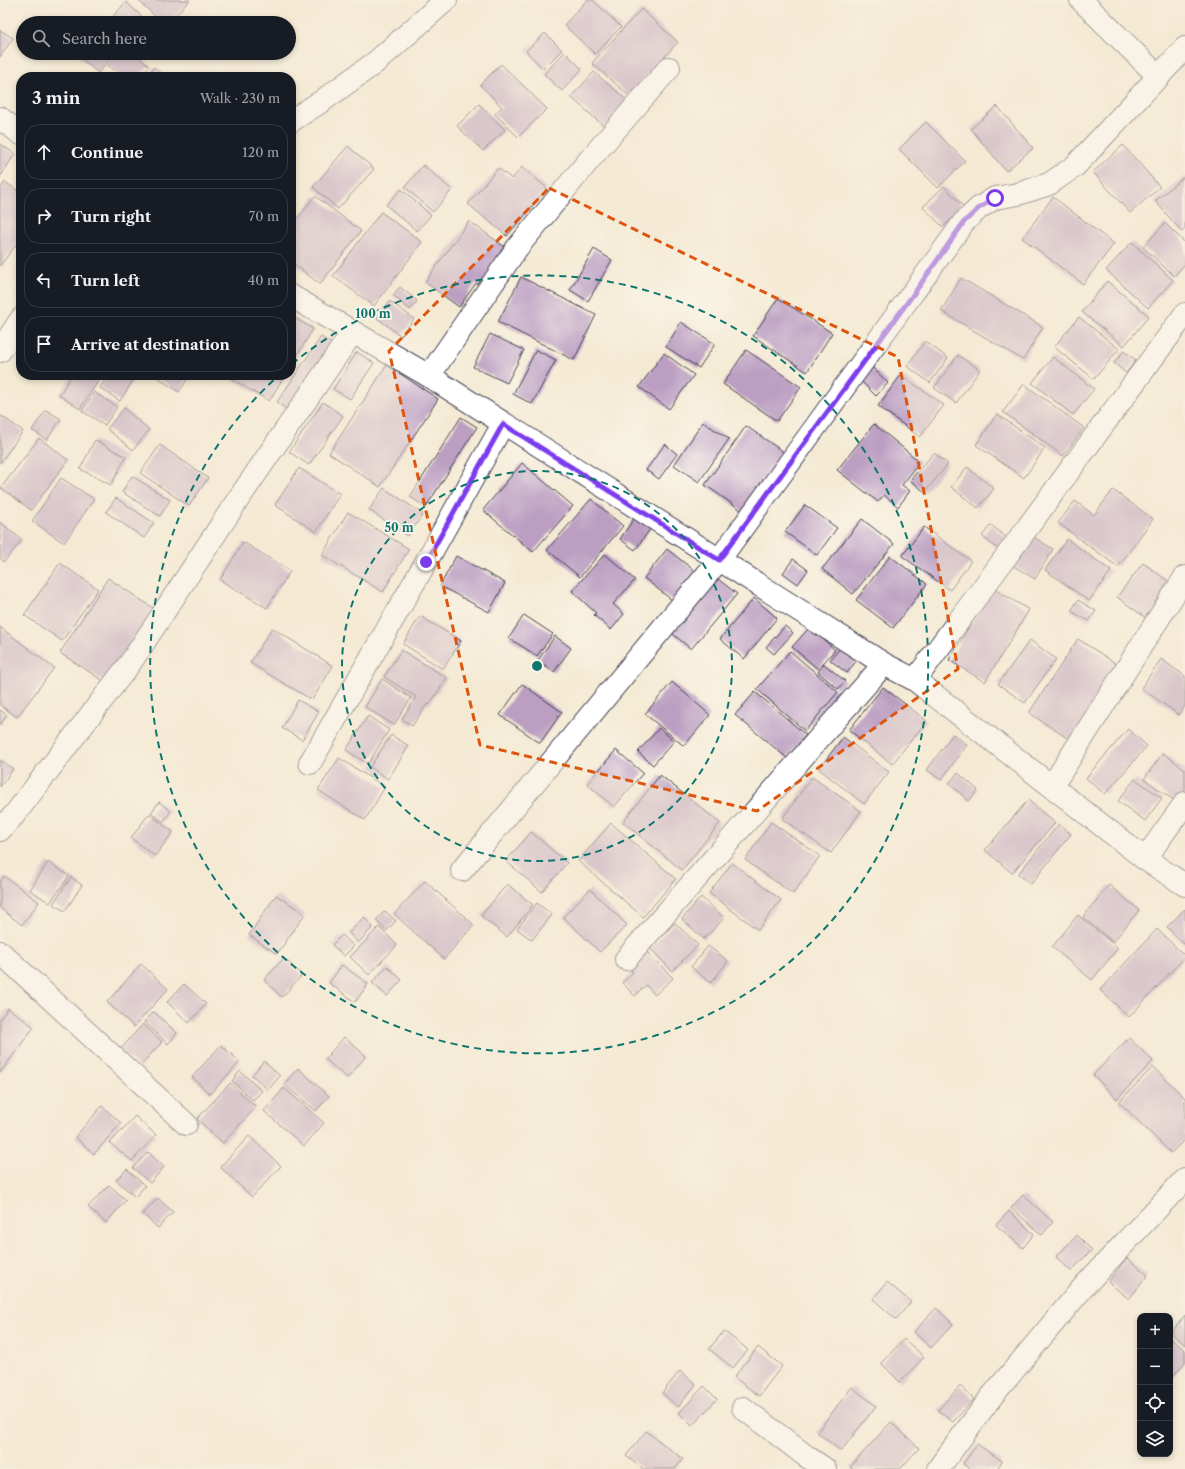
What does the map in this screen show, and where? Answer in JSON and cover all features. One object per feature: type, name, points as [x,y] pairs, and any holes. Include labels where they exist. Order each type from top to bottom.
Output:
[{"type":"street","points":[[296,118],[376,62],[446,0]]},
{"type":"street","points":[[1081,0],[1159,77]]},
{"type":"street","points":[[462,870],[719,560],[915,292],[964,222],[979,208],[995,198],[1018,194],[1048,184],[1075,166],[1185,48]]},
{"type":"street","points":[[429,376],[517,248],[590,159],[669,68]]},
{"type":"street","points":[[0,118],[16,130]]},
{"type":"street","points":[[296,299],[429,376],[884,664],[915,680],[1145,858],[1185,885]]},
{"type":"street","points":[[915,680],[1185,314]]},
{"type":"street","points":[[0,351],[16,327]]},
{"type":"street","points":[[0,830],[15,814],[130,662],[352,332]]},
{"type":"street","points":[[310,763],[426,562],[503,424]]},
{"type":"street","points":[[1052,786],[1185,577]]},
{"type":"street","points":[[626,959],[884,664]]},
{"type":"street","points":[[1145,858],[1185,803]]},
{"type":"street","points":[[0,952],[186,1124]]},
{"type":"street","points":[[938,1469],[992,1396],[1086,1284],[1185,1179]]},
{"type":"street","points":[[743,1408],[806,1456],[826,1469]]},
{"type":"highlighted area","points":[[549,188],[898,357],[958,669],[757,811],[480,745],[389,351]]},
{"type":"building","points":[[138,0],[190,0],[175,16],[155,16]]},
{"type":"building","points":[[587,0],[593,0],[621,27],[595,54],[564,25]]},
{"type":"building","points":[[126,2],[141,16],[114,16]]},
{"type":"building","points":[[641,9],[678,42],[629,96],[592,63]]},
{"type":"building","points":[[0,30],[13,38],[0,57]]},
{"type":"building","points":[[545,33],[562,50],[543,69],[526,51]]},
{"type":"building","points":[[565,52],[582,69],[562,91],[544,74]]},
{"type":"building","points":[[83,60],[110,60],[99,72],[97,72]]},
{"type":"building","points":[[114,60],[143,60],[149,66],[143,72],[115,72],[108,66]]},
{"type":"building","points":[[501,64],[547,109],[518,137],[495,114],[502,107],[480,85]]},
{"type":"building","points":[[154,67],[160,72],[150,72]]},
{"type":"building","points":[[594,72],[629,102],[606,128],[571,97]]},
{"type":"building","points":[[479,104],[505,130],[483,151],[457,126]]},
{"type":"building","points":[[997,106],[1033,148],[1006,171],[971,129]]},
{"type":"building","points":[[926,122],[965,161],[938,188],[899,149]]},
{"type":"building","points":[[0,144],[15,154],[0,177]]},
{"type":"building","points":[[1123,145],[1160,187],[1130,213],[1093,172]]},
{"type":"building","points":[[348,146],[374,169],[338,209],[313,187]]},
{"type":"building","points":[[423,165],[452,190],[433,212],[405,187]]},
{"type":"building","points":[[522,167],[547,188],[507,236],[468,204],[498,168],[512,179]]},
{"type":"building","points":[[1185,176],[1185,229],[1182,232],[1155,201]]},
{"type":"building","points":[[5,182],[16,190],[16,245],[0,266],[0,189]]},
{"type":"building","points":[[944,186],[964,207],[943,227],[923,207]]},
{"type":"building","points":[[401,189],[431,215],[417,231],[386,205]]},
{"type":"building","points":[[315,196],[361,231],[320,284],[296,266],[296,221]]},
{"type":"building","points":[[1053,197],[1114,244],[1083,284],[1022,238]]},
{"type":"building","points":[[381,212],[422,242],[374,306],[333,276]]},
{"type":"building","points":[[469,221],[509,250],[482,288],[476,283],[459,307],[425,282]]},
{"type":"building","points":[[1165,223],[1185,243],[1185,264],[1174,276],[1143,247]]},
{"type":"building","points":[[1132,242],[1173,280],[1148,308],[1106,270]]},
{"type":"building","points":[[594,249],[612,260],[588,301],[570,290]]},
{"type":"building","points":[[521,277],[596,315],[574,360],[498,322]]},
{"type":"building","points":[[961,278],[1043,327],[1023,360],[941,311]]},
{"type":"building","points":[[1107,281],[1149,316],[1124,346],[1082,312]]},
{"type":"building","points":[[400,287],[417,301],[410,310],[393,295]]},
{"type":"building","points":[[778,298],[832,333],[807,372],[753,336]]},
{"type":"building","points":[[390,301],[414,319],[401,336],[377,318]]},
{"type":"building","points":[[1079,317],[1119,349],[1094,379],[1054,347]]},
{"type":"building","points":[[296,319],[313,329],[296,357]]},
{"type":"building","points":[[681,322],[715,344],[699,368],[666,347]]},
{"type":"building","points":[[490,334],[524,350],[507,383],[473,367]]},
{"type":"building","points":[[321,337],[335,346],[290,412],[277,402],[292,380],[296,380],[296,374]]},
{"type":"building","points":[[925,341],[948,358],[930,383],[907,366]]},
{"type":"building","points":[[536,350],[556,360],[532,404],[513,394]]},
{"type":"building","points":[[746,350],[801,387],[777,421],[723,384]]},
{"type":"building","points":[[1124,351],[1136,360],[1126,373],[1114,363]]},
{"type":"building","points":[[357,352],[374,363],[350,399],[333,389]]},
{"type":"building","points":[[664,353],[694,375],[669,409],[639,387]]},
{"type":"building","points":[[958,355],[980,370],[956,403],[934,388]]},
{"type":"building","points":[[1053,357],[1094,389],[1073,415],[1032,383]]},
{"type":"building","points":[[387,365],[438,399],[380,487],[329,453]]},
{"type":"building","points":[[871,366],[888,383],[876,396],[859,379]]},
{"type":"building","points":[[901,375],[944,405],[920,437],[878,406]]},
{"type":"building","points":[[69,380],[99,380],[80,409],[59,395]]},
{"type":"building","points":[[105,380],[133,380],[120,401],[100,388]]},
{"type":"building","points":[[161,380],[187,380],[179,392]]},
{"type":"building","points":[[233,380],[282,380],[269,401]]},
{"type":"building","points":[[1024,384],[1084,428],[1063,456],[1003,412]]},
{"type":"building","points":[[94,392],[117,407],[105,425],[82,411]]},
{"type":"building","points":[[323,402],[343,416],[309,465],[289,452]]},
{"type":"building","points":[[124,408],[149,430],[133,450],[107,429]]},
{"type":"building","points":[[46,410],[61,419],[47,440],[32,430]]},
{"type":"building","points":[[997,414],[1045,448],[1024,478],[976,445]]},
{"type":"building","points":[[0,415],[23,431],[0,463]]},
{"type":"building","points":[[461,417],[477,427],[426,507],[410,497]]},
{"type":"building","points":[[703,422],[729,439],[699,482],[674,465]]},
{"type":"building","points":[[874,424],[920,462],[902,485],[910,491],[898,507],[884,495],[878,502],[837,470]]},
{"type":"building","points":[[746,426],[785,453],[744,512],[705,485]]},
{"type":"building","points":[[39,438],[68,460],[31,510],[1,488]]},
{"type":"building","points":[[95,440],[126,457],[111,485],[80,469]]},
{"type":"building","points":[[665,444],[677,454],[659,479],[646,470]]},
{"type":"building","points":[[160,445],[208,478],[189,506],[140,473]]},
{"type":"building","points":[[934,453],[948,464],[925,492],[910,480]]},
{"type":"building","points":[[522,463],[573,506],[533,552],[483,510]]},
{"type":"building","points":[[967,467],[994,489],[978,508],[951,487]]},
{"type":"building","points":[[299,468],[340,494],[316,532],[275,505]]},
{"type":"building","points":[[132,476],[170,500],[160,516],[122,492]]},
{"type":"building","points":[[61,478],[94,499],[64,543],[32,521]]},
{"type":"building","points":[[384,488],[423,514],[408,536],[369,510]]},
{"type":"building","points":[[1113,490],[1153,519],[1118,567],[1058,523],[1075,501],[1094,515]]},
{"type":"building","points":[[116,498],[154,523],[144,538],[106,512]]},
{"type":"building","points":[[591,499],[623,526],[580,577],[547,550]]},
{"type":"building","points":[[805,505],[837,528],[817,555],[785,532]]},
{"type":"building","points":[[348,512],[409,549],[383,592],[322,555]]},
{"type":"building","points":[[637,514],[653,525],[635,550],[620,539]]},
{"type":"building","points":[[862,519],[894,544],[853,594],[822,569]]},
{"type":"building","points":[[0,522],[22,540],[4,562],[0,558]]},
{"type":"building","points":[[991,525],[1007,538],[998,549],[982,536]]},
{"type":"building","points":[[924,527],[971,561],[950,590],[902,556]]},
{"type":"building","points":[[1029,534],[1053,549],[1035,579],[1010,564]]},
{"type":"building","points":[[1067,539],[1111,571],[1089,601],[1045,570]]},
{"type":"building","points":[[243,542],[290,571],[267,608],[220,580]]},
{"type":"building","points":[[667,549],[700,575],[677,604],[644,578]]},
{"type":"building","points":[[605,554],[635,580],[613,604],[624,614],[611,630],[594,615],[596,613],[572,591]]},
{"type":"building","points":[[456,556],[505,583],[489,612],[440,586]]},
{"type":"building","points":[[890,556],[927,584],[893,628],[856,600]]},
{"type":"building","points":[[793,559],[808,570],[798,584],[783,573]]},
{"type":"building","points":[[60,563],[98,589],[62,641],[24,615]]},
{"type":"building","points":[[1143,563],[1175,586],[1150,621],[1117,597]]},
{"type":"building","points":[[714,576],[737,594],[691,649],[668,630]]},
{"type":"building","points":[[108,578],[153,608],[105,682],[60,653]]},
{"type":"building","points":[[993,588],[1029,610],[985,682],[949,660]]},
{"type":"building","points":[[754,598],[777,618],[744,659],[720,639]]},
{"type":"building","points":[[1078,600],[1096,611],[1089,621],[1071,611]]},
{"type":"building","points":[[524,615],[553,634],[537,656],[509,638]]},
{"type":"building","points":[[420,616],[461,641],[443,669],[403,644]]},
{"type":"building","points":[[785,626],[793,633],[774,654],[766,647]]},
{"type":"building","points":[[0,627],[54,668],[17,717],[0,705]]},
{"type":"building","points":[[810,627],[835,650],[818,669],[792,647]]},
{"type":"building","points":[[272,628],[333,666],[312,700],[250,663]]},
{"type":"building","points":[[555,636],[571,648],[554,672],[538,660]]},
{"type":"building","points":[[1078,639],[1121,667],[1072,741],[1029,713]]},
{"type":"building","points":[[1030,640],[1056,659],[1025,703],[998,684]]},
{"type":"building","points":[[841,647],[857,660],[847,673],[830,660]]},
{"type":"building","points":[[401,650],[447,678],[429,705],[427,704],[412,726],[402,719],[416,697],[384,677]]},
{"type":"building","points":[[790,651],[838,692],[805,731],[757,689]]},
{"type":"building","points":[[1161,659],[1185,676],[1185,706],[1179,715],[1141,688]]},
{"type":"building","points":[[824,664],[845,681],[838,689],[818,672]]},
{"type":"building","points":[[382,679],[411,698],[394,725],[365,707]]},
{"type":"building","points":[[672,682],[710,715],[684,746],[645,714]]},
{"type":"building","points":[[522,684],[562,712],[540,743],[500,715]]},
{"type":"building","points":[[883,687],[927,721],[892,764],[849,730]]},
{"type":"building","points":[[755,692],[806,735],[787,758],[735,715]]},
{"type":"building","points":[[298,700],[319,712],[302,740],[282,728]]},
{"type":"building","points":[[0,710],[7,715],[0,725]]},
{"type":"building","points":[[368,716],[389,730],[368,764],[346,750]]},
{"type":"building","points":[[659,728],[674,741],[653,765],[638,752]]},
{"type":"building","points":[[1128,729],[1147,746],[1105,794],[1086,778]]},
{"type":"building","points":[[953,734],[967,745],[941,780],[927,770]]},
{"type":"building","points":[[391,735],[409,746],[388,779],[370,767]]},
{"type":"building","points":[[843,737],[889,772],[864,804],[819,769]]},
{"type":"building","points":[[616,750],[643,773],[614,807],[587,784]]},
{"type":"building","points":[[1163,753],[1185,769],[1185,793],[1178,803],[1144,779]]},
{"type":"building","points":[[339,758],[385,787],[365,820],[318,790]]},
{"type":"building","points":[[0,760],[13,769],[0,787]]},
{"type":"building","points":[[958,773],[978,790],[969,801],[949,783]]},
{"type":"building","points":[[660,775],[720,823],[682,870],[623,822]]},
{"type":"building","points":[[812,777],[861,811],[831,853],[782,819]]},
{"type":"building","points":[[1135,779],[1162,798],[1145,821],[1118,801]]},
{"type":"building","points":[[1028,800],[1055,823],[1012,873],[985,850]]},
{"type":"building","points":[[159,802],[171,811],[163,822],[151,813]]},
{"type":"building","points":[[149,814],[173,832],[155,856],[131,838]]},
{"type":"building","points":[[771,822],[820,856],[793,894],[745,860]]},
{"type":"building","points":[[611,823],[676,879],[643,917],[578,861]]},
{"type":"building","points":[[1059,824],[1071,834],[1031,884],[1018,874]]},
{"type":"building","points":[[531,832],[567,863],[542,892],[506,861]]},
{"type":"building","points":[[48,862],[69,876],[50,903],[30,890]]},
{"type":"building","points":[[732,863],[781,900],[758,930],[709,893]]},
{"type":"building","points":[[4,876],[39,902],[22,925],[0,908],[0,882]]},
{"type":"building","points":[[71,877],[82,885],[65,911],[53,904]]},
{"type":"building","points":[[425,881],[474,925],[444,959],[394,914]]},
{"type":"building","points":[[507,884],[533,905],[507,937],[481,916]]},
{"type":"building","points":[[1109,885],[1139,910],[1113,942],[1083,917]]},
{"type":"building","points":[[590,889],[627,925],[600,952],[563,917]]},
{"type":"building","points":[[276,895],[305,914],[277,954],[249,935]]},
{"type":"building","points":[[701,897],[724,918],[704,939],[682,919]]},
{"type":"building","points":[[537,903],[552,915],[532,940],[517,929]]},
{"type":"building","points":[[1185,909],[1185,945],[1167,927]]},
{"type":"building","points":[[385,911],[396,921],[386,931],[376,920]]},
{"type":"building","points":[[1078,915],[1118,948],[1092,980],[1052,947]]},
{"type":"building","points":[[364,917],[373,927],[358,943],[349,933]]},
{"type":"building","points":[[675,923],[698,945],[672,971],[650,948]]},
{"type":"building","points":[[379,927],[397,945],[369,975],[350,957]]},
{"type":"building","points":[[1157,929],[1185,957],[1129,1017],[1100,990]]},
{"type":"building","points":[[342,935],[354,946],[344,956],[332,945]]},
{"type":"building","points":[[708,946],[728,961],[711,983],[691,967]]},
{"type":"building","points":[[646,951],[673,978],[655,995],[646,985],[635,996],[622,983],[633,972],[629,968]]},
{"type":"building","points":[[284,958],[302,975],[282,997],[264,980]]},
{"type":"building","points":[[141,964],[168,989],[134,1027],[107,1002]]},
{"type":"building","points":[[342,965],[368,984],[355,1002],[329,983]]},
{"type":"building","points":[[387,966],[402,980],[387,996],[372,983]]},
{"type":"building","points":[[184,984],[206,1004],[189,1023],[167,1002]]},
{"type":"building","points":[[8,1008],[34,1027],[0,1073],[0,1019]]},
{"type":"building","points":[[154,1012],[177,1033],[168,1044],[144,1022]]},
{"type":"building","points":[[143,1024],[162,1042],[139,1067],[120,1050]]},
{"type":"building","points":[[344,1037],[366,1056],[347,1078],[325,1059]]},
{"type":"building","points":[[1129,1038],[1153,1061],[1117,1099],[1093,1075]]},
{"type":"building","points":[[221,1045],[240,1062],[210,1094],[192,1077]]},
{"type":"building","points":[[264,1061],[280,1076],[268,1090],[252,1075]]},
{"type":"building","points":[[1153,1067],[1185,1098],[1185,1139],[1171,1153],[1119,1102]]},
{"type":"building","points":[[298,1068],[329,1096],[316,1111],[284,1084]]},
{"type":"building","points":[[240,1071],[262,1091],[253,1100],[232,1081]]},
{"type":"building","points":[[230,1083],[256,1107],[223,1143],[197,1119]]},
{"type":"building","points":[[284,1088],[324,1123],[304,1146],[264,1111]]},
{"type":"building","points":[[102,1106],[121,1123],[94,1154],[75,1137]]},
{"type":"building","points":[[135,1116],[156,1135],[132,1161],[110,1143]]},
{"type":"building","points":[[249,1136],[281,1166],[252,1197],[220,1167]]},
{"type":"building","points":[[148,1152],[164,1167],[150,1183],[133,1168]]},
{"type":"building","points":[[127,1169],[145,1186],[135,1197],[116,1180]]},
{"type":"building","points":[[109,1185],[126,1200],[106,1223],[88,1207]]},
{"type":"building","points":[[1023,1195],[1053,1222],[1042,1235],[1011,1208]]},
{"type":"building","points":[[158,1198],[173,1212],[158,1228],[143,1214]]},
{"type":"building","points":[[1009,1211],[1034,1234],[1023,1248],[996,1225]]},
{"type":"building","points":[[1077,1235],[1092,1250],[1071,1271],[1056,1257]]},
{"type":"building","points":[[1127,1258],[1148,1275],[1129,1299],[1108,1282]]},
{"type":"building","points":[[887,1282],[911,1302],[896,1319],[873,1299]]},
{"type":"building","points":[[936,1308],[953,1324],[931,1348],[914,1332]]},
{"type":"building","points":[[1185,1315],[1185,1345],[1173,1335],[1173,1330]]},
{"type":"building","points":[[724,1331],[748,1350],[733,1368],[709,1349]]},
{"type":"building","points":[[904,1339],[924,1357],[900,1382],[881,1363]]},
{"type":"building","points":[[1173,1340],[1185,1350],[1185,1362],[1173,1377]]},
{"type":"building","points":[[758,1347],[782,1366],[759,1396],[734,1377]]},
{"type":"building","points":[[680,1371],[696,1384],[678,1407],[662,1393]]},
{"type":"building","points":[[704,1386],[717,1399],[692,1426],[679,1413]]},
{"type":"building","points":[[960,1386],[974,1399],[953,1422],[938,1410]]},
{"type":"building","points":[[852,1387],[876,1406],[841,1451],[817,1432]]},
{"type":"building","points":[[891,1422],[919,1448],[900,1469],[852,1469],[850,1467]]},
{"type":"building","points":[[646,1431],[683,1459],[675,1469],[643,1469],[626,1456]]},
{"type":"building","points":[[977,1444],[1002,1461],[997,1469],[970,1469],[963,1464]]},
{"type":"route","points":[[426,562],[503,424],[719,560],[915,292],[964,222],[979,208],[995,198]]}]
